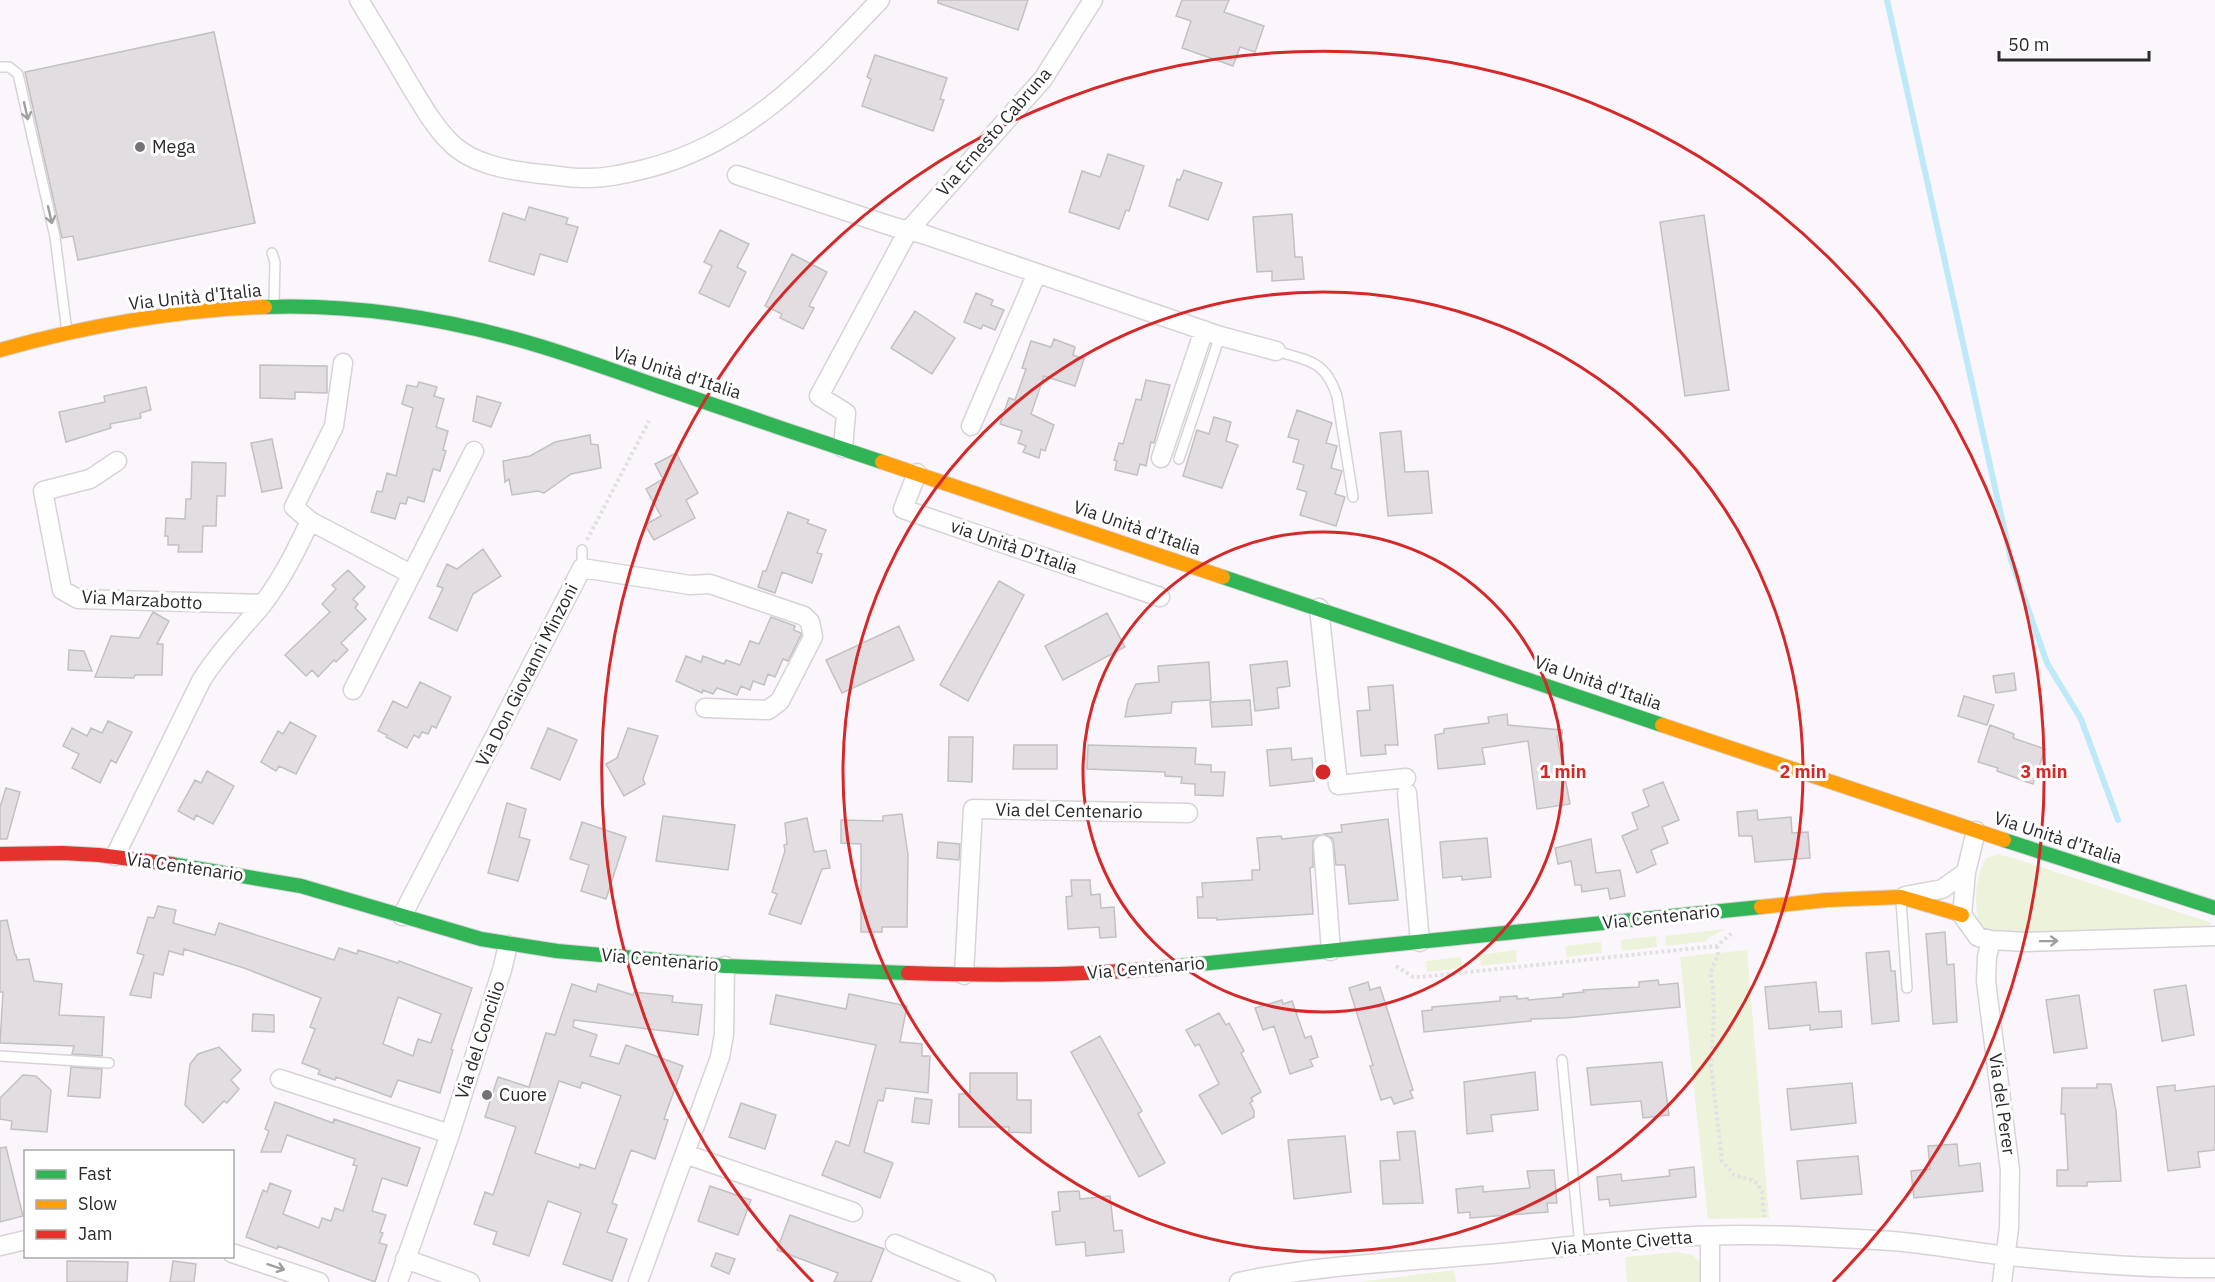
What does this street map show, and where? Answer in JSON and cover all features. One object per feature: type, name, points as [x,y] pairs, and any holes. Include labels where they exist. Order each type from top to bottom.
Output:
[{"type":"street","points":[[359,0],[426,111],[453,145],[476,160],[525,172],[582,178],[622,174],[666,164],[705,148],[728,135],[768,109],[793,88],[880,0]]},
{"type":"street","name":"Via Ernesto Cabruna","points":[[843,448],[846,413],[819,396],[908,231],[1043,79],[1093,0]]},
{"type":"street","points":[[737,175],[1212,333],[1276,351]]},
{"type":"street","points":[[971,426],[1036,273]]},
{"type":"street","name":"Via Unità d'Italia","points":[[0,350],[68,333],[159,318],[274,307],[369,312],[484,331],[546,349],[1976,831],[2215,908]]},
{"type":"street","points":[[1170,458],[1212,333]]},
{"type":"street","name":"Via Unità d'Italia","points":[[0,343],[28,342]]},
{"type":"street","points":[[343,363],[334,426],[294,507],[310,521],[411,574]]},
{"type":"street","points":[[353,690],[474,451]]},
{"type":"street","name":"Via Marzabotto","points":[[117,461],[90,479],[43,491],[62,590],[78,599],[263,604]]},
{"type":"street","name":"via Unità D'Italia","points":[[917,473],[903,509],[1160,597]]},
{"type":"street","points":[[115,856],[206,674],[285,573],[310,521]]},
{"type":"street","name":"Via Don Giovanni Minzoni","points":[[402,916],[582,568],[690,585],[710,584],[804,616],[810,622],[813,638],[780,701],[768,710],[705,708]]},
{"type":"street","points":[[1319,608],[1338,785],[1407,785],[1420,942]]},
{"type":"street","name":"Via del Centenario","points":[[964,975],[973,809],[1188,813]]},
{"type":"street","points":[[1976,831],[1966,872],[1962,915],[1985,938],[2037,941],[2215,936]]},
{"type":"street","points":[[1323,845],[1331,951]]},
{"type":"street","name":"Via Centenario","points":[[0,854],[63,853],[164,861],[301,886],[508,945],[725,966],[1033,976],[1109,973],[1816,901],[1901,897],[1942,888],[1966,872]]},
{"type":"street","name":"Via Centenario","points":[[1901,897],[1962,915]]},
{"type":"street","name":"Via del Perer","points":[[1985,938],[1986,981],[2010,1170],[2006,1256],[2002,1282]]},
{"type":"street","name":"Via del Concilio","points":[[398,1282],[450,1134],[508,945]]},
{"type":"street","points":[[638,1282],[720,1057],[724,1034],[725,966]]},
{"type":"street","points":[[280,1079],[450,1134]]},
{"type":"street","points":[[685,1154],[853,1212]]},
{"type":"street","points":[[1710,1236],[1710,1282]]},
{"type":"street","name":"Via Monte Civetta","points":[[1239,1282],[1383,1261],[1710,1236],[1894,1241],[2006,1256],[2112,1266],[2215,1268]]},
{"type":"street","points":[[0,1246],[24,1240]]},
{"type":"street","points":[[895,1244],[986,1282]]},
{"type":"street","points":[[234,1254],[319,1282]]},
{"type":"street","points":[[405,1259],[470,1282]]},
{"type":"lane","points":[[0,68],[9,67],[18,74],[55,237],[68,333]]},
{"type":"lane","points":[[272,253],[274,307]]},
{"type":"lane","points":[[1276,351],[1317,363],[1333,383],[1353,497]]},
{"type":"lane","points":[[582,550],[582,568]]},
{"type":"lane","points":[[1901,897],[1907,988]]},
{"type":"lane","points":[[0,1056],[110,1063]]},
{"type":"lane","points":[[1562,1060],[1580,1246]]},
{"type":"path","points":[[582,550],[649,421]]},
{"type":"path","points":[[1717,946],[1718,954],[1710,973],[1714,1014],[1711,1066],[1722,1161],[1734,1175],[1758,1184],[1762,1192],[1765,1236]]},
{"type":"green space","points":[[1999,854],[2212,923],[2204,928],[2011,934],[1989,930],[1979,924],[1976,890],[1986,858]]},
{"type":"green space","points":[[1725,929],[1707,941],[1666,946],[1665,936]]},
{"type":"green space","points":[[1656,936],[1657,947],[1622,951],[1621,940]]},
{"type":"green space","points":[[1601,942],[1602,953],[1567,957],[1565,946]]},
{"type":"green space","points":[[1516,950],[1517,962],[1481,966],[1480,955]]},
{"type":"green space","points":[[1747,950],[1769,1218],[1708,1219],[1680,957]]},
{"type":"green space","points":[[1461,957],[1462,968],[1427,972],[1426,961]]},
{"type":"green space","points":[[1677,1252],[1693,1255],[1702,1265],[1701,1282],[1627,1282],[1625,1257]]},
{"type":"green space","points":[[1454,1270],[1456,1282],[1359,1282]]},
{"type":"building","points":[[938,0],[1028,0],[1018,30],[938,3]]},
{"type":"building","points":[[1182,0],[1229,0],[1224,12],[1264,26],[1255,52],[1240,47],[1233,66],[1182,48],[1191,21],[1176,16]]},
{"type":"building","name":"Mega","points":[[214,32],[255,223],[78,260],[73,236],[62,238],[25,72]]},
{"type":"building","points":[[875,55],[947,78],[940,99],[944,100],[933,131],[862,106],[871,79],[867,77]]},
{"type":"building","points":[[1108,154],[1144,166],[1129,211],[1126,210],[1119,229],[1069,212],[1082,171],[1100,177]]},
{"type":"building","points":[[1184,170],[1222,183],[1208,220],[1169,206],[1177,179],[1180,180]]},
{"type":"building","points":[[529,207],[568,218],[566,224],[578,227],[567,262],[540,254],[534,275],[489,261],[503,213],[525,220]]},
{"type":"building","points":[[1292,214],[1295,257],[1302,257],[1304,279],[1272,281],[1272,271],[1257,272],[1253,217]]},
{"type":"building","points":[[1704,215],[1729,390],[1685,396],[1660,222]]},
{"type":"building","points":[[720,230],[749,244],[737,267],[746,272],[729,307],[699,293],[712,266],[704,262]]},
{"type":"building","points":[[792,254],[827,272],[809,306],[814,308],[803,329],[780,318],[782,314],[765,306]]},
{"type":"building","points":[[976,293],[993,300],[991,305],[1004,310],[995,330],[983,325],[981,329],[964,322]]},
{"type":"building","points":[[915,311],[955,338],[932,374],[891,348]]},
{"type":"building","points":[[1054,339],[1075,347],[1073,355],[1084,359],[1075,386],[1044,376],[1031,414],[1054,425],[1045,451],[1041,449],[1039,458],[1023,452],[1026,446],[1018,443],[1022,431],[1000,424],[1009,398],[1015,400],[1026,369],[1022,368],[1031,341],[1051,347]]},
{"type":"building","points":[[260,365],[327,366],[327,393],[295,392],[295,399],[260,398]]},
{"type":"building","points":[[1146,380],[1170,385],[1154,443],[1151,442],[1146,466],[1140,464],[1137,475],[1115,470],[1117,461],[1114,460],[1119,443],[1123,444],[1136,399],[1141,400]]},
{"type":"building","points":[[419,382],[437,387],[434,396],[444,399],[436,427],[448,431],[443,450],[446,451],[440,471],[433,469],[424,502],[408,497],[406,504],[400,503],[395,519],[371,512],[377,491],[382,492],[387,473],[396,476],[413,408],[402,404],[407,385],[417,387]]},
{"type":"building","points":[[146,387],[151,410],[140,413],[141,418],[110,424],[111,428],[66,442],[59,412],[105,402],[104,396]]},
{"type":"building","points":[[477,396],[501,403],[491,427],[473,421]]},
{"type":"building","points":[[1297,410],[1332,423],[1326,443],[1337,446],[1331,468],[1342,471],[1335,494],[1345,497],[1336,526],[1300,515],[1307,492],[1297,489],[1304,465],[1293,462],[1299,440],[1288,437]]},
{"type":"building","points":[[1214,417],[1231,422],[1226,441],[1238,445],[1222,488],[1183,476],[1197,430],[1209,434]]},
{"type":"building","points":[[1401,431],[1405,472],[1428,471],[1432,513],[1388,516],[1380,433]]},
{"type":"building","points":[[590,435],[591,444],[598,445],[601,468],[571,474],[544,493],[538,491],[512,495],[509,479],[505,482],[503,461],[530,456],[555,442]]},
{"type":"building","points":[[272,439],[282,488],[262,492],[251,443]]},
{"type":"building","points":[[676,453],[698,493],[686,500],[695,518],[654,540],[645,525],[661,516],[646,489],[663,479],[655,464]]},
{"type":"building","points":[[192,462],[226,463],[225,496],[217,496],[216,526],[203,526],[202,552],[178,552],[179,545],[168,545],[168,536],[165,536],[166,518],[185,519],[186,499],[191,499]]},
{"type":"building","points":[[788,512],[809,520],[807,523],[826,530],[817,553],[822,554],[812,583],[782,572],[775,593],[758,587]]},
{"type":"building","points":[[483,549],[501,576],[473,594],[457,631],[429,618],[443,588],[437,586],[447,564],[457,569]]},
{"type":"building","points":[[348,570],[365,587],[353,599],[358,604],[355,608],[366,619],[341,643],[348,650],[336,662],[334,660],[318,677],[312,670],[306,676],[285,655],[330,612],[322,604],[336,589],[332,585]]},
{"type":"building","points":[[999,581],[1024,595],[968,701],[940,685]]},
{"type":"building","points":[[153,612],[169,621],[157,644],[163,644],[162,675],[135,675],[134,678],[95,677],[111,636],[139,638]]},
{"type":"building","points":[[1107,613],[1125,647],[1063,680],[1045,646]]},
{"type":"building","points":[[771,617],[795,626],[794,630],[801,635],[788,661],[783,659],[775,677],[768,674],[764,685],[753,681],[750,690],[741,686],[737,695],[717,688],[713,694],[703,690],[702,693],[676,681],[686,656],[701,662],[703,656],[724,664],[726,660],[740,665],[750,641],[759,644]]},
{"type":"building","points":[[899,626],[914,660],[842,693],[826,660]]},
{"type":"building","points":[[69,650],[84,651],[92,671],[68,670]]},
{"type":"building","points":[[1287,661],[1290,686],[1277,688],[1279,708],[1255,711],[1250,665]]},
{"type":"building","points":[[1209,662],[1211,700],[1172,702],[1171,713],[1125,717],[1128,701],[1136,684],[1159,682],[1158,666]]},
{"type":"building","points":[[2014,673],[2016,690],[1996,693],[1993,676]]},
{"type":"building","points":[[420,682],[451,697],[436,728],[432,726],[428,734],[422,732],[419,738],[414,735],[407,748],[378,731],[393,701],[407,708]]},
{"type":"building","points":[[1393,685],[1398,745],[1385,745],[1386,754],[1361,756],[1357,711],[1370,710],[1368,687]]},
{"type":"building","points":[[1964,696],[1994,705],[1987,725],[1958,716]]},
{"type":"building","points":[[1250,700],[1252,725],[1212,727],[1210,702]]},
{"type":"building","points":[[1507,714],[1508,725],[1562,730],[1562,735],[1557,736],[1570,804],[1537,809],[1528,741],[1482,748],[1485,764],[1438,769],[1435,735],[1444,733],[1444,729],[1489,723],[1488,717]]},
{"type":"building","points":[[108,721],[132,732],[116,763],[111,760],[100,783],[72,768],[79,754],[63,746],[72,728],[87,736],[91,728],[102,733]]},
{"type":"building","points":[[290,722],[316,736],[296,774],[279,766],[276,771],[261,762],[278,731],[283,734]]},
{"type":"building","points":[[1990,725],[2014,734],[2013,738],[2045,749],[2033,784],[1997,771],[1998,768],[1978,762]]},
{"type":"building","points":[[548,728],[577,740],[560,780],[531,768]]},
{"type":"building","points":[[628,728],[658,736],[643,779],[645,784],[624,796],[606,764],[617,758]]},
{"type":"building","points":[[949,737],[973,737],[972,782],[948,781]]},
{"type":"building","points":[[1014,745],[1057,745],[1057,769],[1013,769]]},
{"type":"building","points":[[1088,745],[1196,748],[1195,764],[1211,765],[1211,772],[1225,772],[1223,796],[1195,795],[1195,784],[1181,783],[1182,777],[1165,776],[1165,772],[1087,769]]},
{"type":"building","points":[[1291,748],[1292,760],[1312,758],[1314,781],[1270,786],[1267,750]]},
{"type":"building","points":[[207,771],[234,786],[213,824],[196,815],[194,820],[178,811],[195,780],[201,783]]},
{"type":"building","points":[[1663,782],[1679,820],[1662,827],[1668,843],[1651,850],[1656,864],[1637,873],[1622,836],[1638,829],[1632,813],[1649,806],[1643,790]]},
{"type":"building","points":[[6,788],[20,792],[7,839],[0,839],[0,807]]},
{"type":"building","points":[[507,803],[526,809],[519,837],[530,840],[518,881],[488,873]]},
{"type":"building","points":[[1757,810],[1758,820],[1791,817],[1792,833],[1808,832],[1810,858],[1755,862],[1752,836],[1739,836],[1737,812]]},
{"type":"building","points":[[902,814],[908,855],[907,927],[882,927],[882,932],[861,932],[861,844],[841,843],[841,820],[883,821],[883,816]]},
{"type":"building","points":[[663,816],[735,825],[728,870],[656,861]]},
{"type":"building","points":[[807,818],[814,852],[826,850],[830,868],[822,869],[801,924],[769,914],[777,894],[772,892],[785,851],[784,845],[787,844],[785,823]]},
{"type":"building","points":[[1388,819],[1398,900],[1349,904],[1345,865],[1336,865],[1333,839],[1324,834],[1342,832],[1341,825]]},
{"type":"building","points":[[582,822],[626,837],[606,899],[581,891],[589,865],[570,859]]},
{"type":"building","points":[[1320,835],[1313,841],[1313,867],[1310,868],[1313,914],[1217,920],[1217,918],[1198,918],[1197,897],[1203,897],[1202,883],[1252,880],[1252,870],[1260,870],[1257,838],[1281,836],[1282,839]]},
{"type":"building","points":[[1487,838],[1491,877],[1462,880],[1462,876],[1443,878],[1440,842]]},
{"type":"building","points":[[1591,839],[1596,873],[1620,870],[1625,896],[1610,899],[1608,888],[1582,892],[1581,885],[1575,885],[1571,861],[1558,864],[1555,848]]},
{"type":"building","points":[[938,842],[960,844],[959,860],[937,858]]},
{"type":"building","points":[[1071,880],[1090,880],[1091,895],[1100,894],[1101,908],[1114,907],[1116,937],[1100,938],[1099,927],[1068,929],[1066,897],[1072,896]]},
{"type":"building","points":[[158,906],[176,910],[173,923],[215,935],[219,923],[334,960],[339,948],[357,954],[358,950],[398,963],[399,961],[472,988],[451,1049],[453,1050],[440,1093],[398,1080],[391,1097],[336,1077],[335,1080],[318,1074],[320,1070],[302,1063],[315,1029],[310,1027],[321,998],[244,968],[184,949],[183,955],[169,951],[163,975],[154,973],[151,998],[130,995],[144,955],[137,953],[148,917],[154,918]],"holes":[[[398,997],[441,1014],[431,1043],[418,1039],[413,1056],[383,1044]]]},
{"type":"building","points":[[7,920],[17,960],[29,959],[34,981],[62,984],[59,1015],[104,1017],[102,1056],[72,1054],[74,1046],[0,1043],[3,992],[0,992],[0,921]]},
{"type":"building","points":[[1945,932],[1947,965],[1954,964],[1957,1022],[1933,1024],[1926,934]]},
{"type":"building","points":[[1889,951],[1891,971],[1895,971],[1899,1021],[1872,1024],[1866,953]]},
{"type":"building","points":[[1658,980],[1659,985],[1678,983],[1680,1007],[1531,1019],[1531,1021],[1424,1032],[1422,1011],[1432,1010],[1432,1007],[1500,1001],[1500,997],[1517,996],[1517,999],[1528,998],[1528,1000],[1563,997],[1563,994],[1584,992],[1583,990],[1639,987],[1639,982]]},
{"type":"building","points":[[1368,982],[1370,990],[1380,987],[1413,1090],[1410,1091],[1413,1098],[1394,1104],[1391,1097],[1381,1100],[1370,1066],[1373,1065],[1349,988]]},
{"type":"building","points":[[1816,982],[1819,1012],[1841,1011],[1842,1027],[1810,1030],[1810,1025],[1769,1029],[1765,987]]},
{"type":"building","points":[[572,984],[596,992],[598,984],[633,995],[634,992],[673,996],[672,1002],[702,1005],[698,1035],[574,1020],[573,1027],[597,1035],[590,1056],[619,1064],[626,1045],[683,1066],[664,1119],[668,1120],[655,1159],[631,1150],[612,1203],[617,1205],[607,1232],[627,1239],[612,1281],[563,1264],[581,1213],[548,1201],[529,1256],[493,1244],[497,1232],[474,1224],[485,1192],[493,1195],[516,1127],[485,1117],[498,1077],[529,1087],[546,1033],[555,1035]],"holes":[[[559,1081],[580,1088],[582,1082],[621,1096],[595,1169],[580,1164],[579,1168],[535,1153]]]},
{"type":"building","points":[[2186,985],[2194,1035],[2162,1041],[2154,990]]},
{"type":"building","points":[[849,994],[907,1006],[900,1042],[922,1044],[922,1056],[930,1056],[928,1093],[886,1088],[883,1101],[878,1100],[864,1152],[893,1163],[880,1198],[822,1175],[836,1141],[849,1146],[876,1045],[770,1024],[776,995],[846,1009]]},
{"type":"building","points":[[2079,995],[2087,1048],[2054,1053],[2046,1000]]},
{"type":"building","points":[[1282,1000],[1283,1004],[1292,1001],[1305,1038],[1311,1036],[1318,1057],[1310,1060],[1313,1066],[1290,1074],[1274,1026],[1263,1030],[1255,1008]]},
{"type":"building","points":[[1219,1013],[1226,1025],[1229,1023],[1244,1051],[1241,1053],[1261,1092],[1251,1098],[1254,1117],[1222,1134],[1199,1095],[1219,1084],[1199,1044],[1195,1046],[1186,1030]]},
{"type":"building","points":[[253,1014],[274,1015],[274,1032],[252,1031]]},
{"type":"building","points":[[1100,1036],[1142,1111],[1138,1114],[1165,1163],[1139,1177],[1071,1052]]},
{"type":"building","points":[[219,1047],[241,1070],[231,1080],[239,1089],[227,1103],[224,1101],[203,1123],[185,1105],[190,1064],[198,1054]]},
{"type":"building","points":[[1662,1062],[1669,1115],[1643,1118],[1641,1101],[1591,1105],[1587,1068]]},
{"type":"building","points":[[71,1067],[102,1069],[100,1098],[68,1096]]},
{"type":"building","points":[[1535,1072],[1538,1110],[1491,1115],[1493,1131],[1467,1134],[1464,1082]]},
{"type":"building","points":[[970,1073],[1017,1073],[1017,1100],[1031,1100],[1031,1133],[1009,1132],[1009,1127],[959,1127],[959,1094],[970,1094]]},
{"type":"building","points":[[23,1075],[36,1076],[51,1090],[47,1132],[11,1129],[12,1121],[0,1119],[0,1098]]},
{"type":"building","points":[[1852,1083],[1856,1123],[1791,1130],[1787,1089]]},
{"type":"building","points":[[2097,1084],[2111,1084],[2116,1111],[2121,1181],[2087,1182],[2087,1186],[2057,1186],[2057,1170],[2068,1170],[2065,1114],[2061,1114],[2062,1088],[2097,1088]]},
{"type":"building","points":[[2175,1085],[2175,1091],[2215,1086],[2215,1150],[2198,1152],[2200,1167],[2168,1171],[2157,1087]]},
{"type":"building","points":[[915,1098],[932,1100],[929,1124],[912,1122]]},
{"type":"building","points":[[275,1102],[333,1123],[334,1119],[420,1148],[407,1186],[382,1178],[372,1211],[386,1215],[379,1243],[387,1245],[375,1282],[278,1246],[277,1249],[246,1237],[263,1190],[267,1192],[270,1183],[291,1191],[283,1214],[319,1228],[322,1218],[331,1221],[335,1208],[343,1211],[357,1166],[353,1165],[355,1159],[287,1135],[281,1152],[261,1152],[269,1131],[265,1129]]},
{"type":"building","points":[[741,1103],[776,1115],[765,1149],[729,1137]]},
{"type":"building","points":[[1415,1131],[1423,1203],[1383,1204],[1380,1161],[1400,1160],[1397,1132]]},
{"type":"building","points":[[1345,1136],[1351,1192],[1294,1199],[1288,1140]]},
{"type":"building","points":[[1957,1144],[1959,1166],[1980,1163],[1983,1191],[1914,1198],[1911,1171],[1930,1169],[1928,1146]]},
{"type":"building","points":[[6,1147],[23,1216],[0,1222],[0,1148]]},
{"type":"building","points":[[1858,1156],[1862,1194],[1801,1199],[1797,1161]]},
{"type":"building","points":[[1694,1167],[1696,1197],[1610,1206],[1609,1199],[1599,1200],[1597,1177],[1621,1174],[1622,1181],[1670,1176],[1669,1170]]},
{"type":"building","points":[[1554,1170],[1557,1203],[1547,1203],[1548,1212],[1470,1218],[1470,1212],[1458,1213],[1456,1189],[1483,1186],[1483,1192],[1530,1188],[1527,1171]]},
{"type":"building","points":[[710,1186],[751,1200],[738,1235],[698,1221]]},
{"type":"building","points":[[1079,1191],[1080,1199],[1110,1196],[1114,1231],[1122,1230],[1124,1252],[1086,1256],[1085,1242],[1056,1245],[1052,1212],[1060,1211],[1058,1192]]},
{"type":"building","points":[[790,1215],[884,1249],[871,1282],[834,1282],[838,1273],[777,1250]]},
{"type":"building","points":[[716,1253],[735,1259],[729,1274],[711,1266]]},
{"type":"building","points":[[67,1261],[128,1262],[127,1282],[67,1282]]},
{"type":"building","points":[[173,1261],[196,1264],[194,1282],[170,1282]]},
{"type":"waterway","points":[[1887,0],[2011,560],[2047,663],[2081,719],[2118,820]]},
{"type":"traffic: fast","points":[[265,307],[326,307],[388,313],[418,317],[508,337],[565,354],[882,462]]},
{"type":"traffic: fast","points":[[1223,577],[1662,725]]},
{"type":"traffic: fast","points":[[2004,840],[2215,908]]},
{"type":"traffic: fast","points":[[171,864],[301,886],[481,939],[557,951],[725,966],[908,973]]},
{"type":"traffic: fast","points":[[1170,967],[1761,907]]},
{"type":"traffic: slow","points":[[0,350],[132,321],[199,312],[265,307]]},
{"type":"traffic: slow","points":[[882,462],[1223,577]]},
{"type":"traffic: slow","points":[[1662,725],[2004,840]]},
{"type":"traffic: slow","points":[[1761,907],[1827,900],[1901,897],[1962,915]]},
{"type":"traffic: jam","points":[[0,854],[99,855],[171,864]]},
{"type":"traffic: jam","points":[[908,973],[1039,974],[1170,967]]},
{"type":"place","name":"Mega","points":[[140,147]]},
{"type":"place","name":"Cuore","points":[[487,1095]]}]
